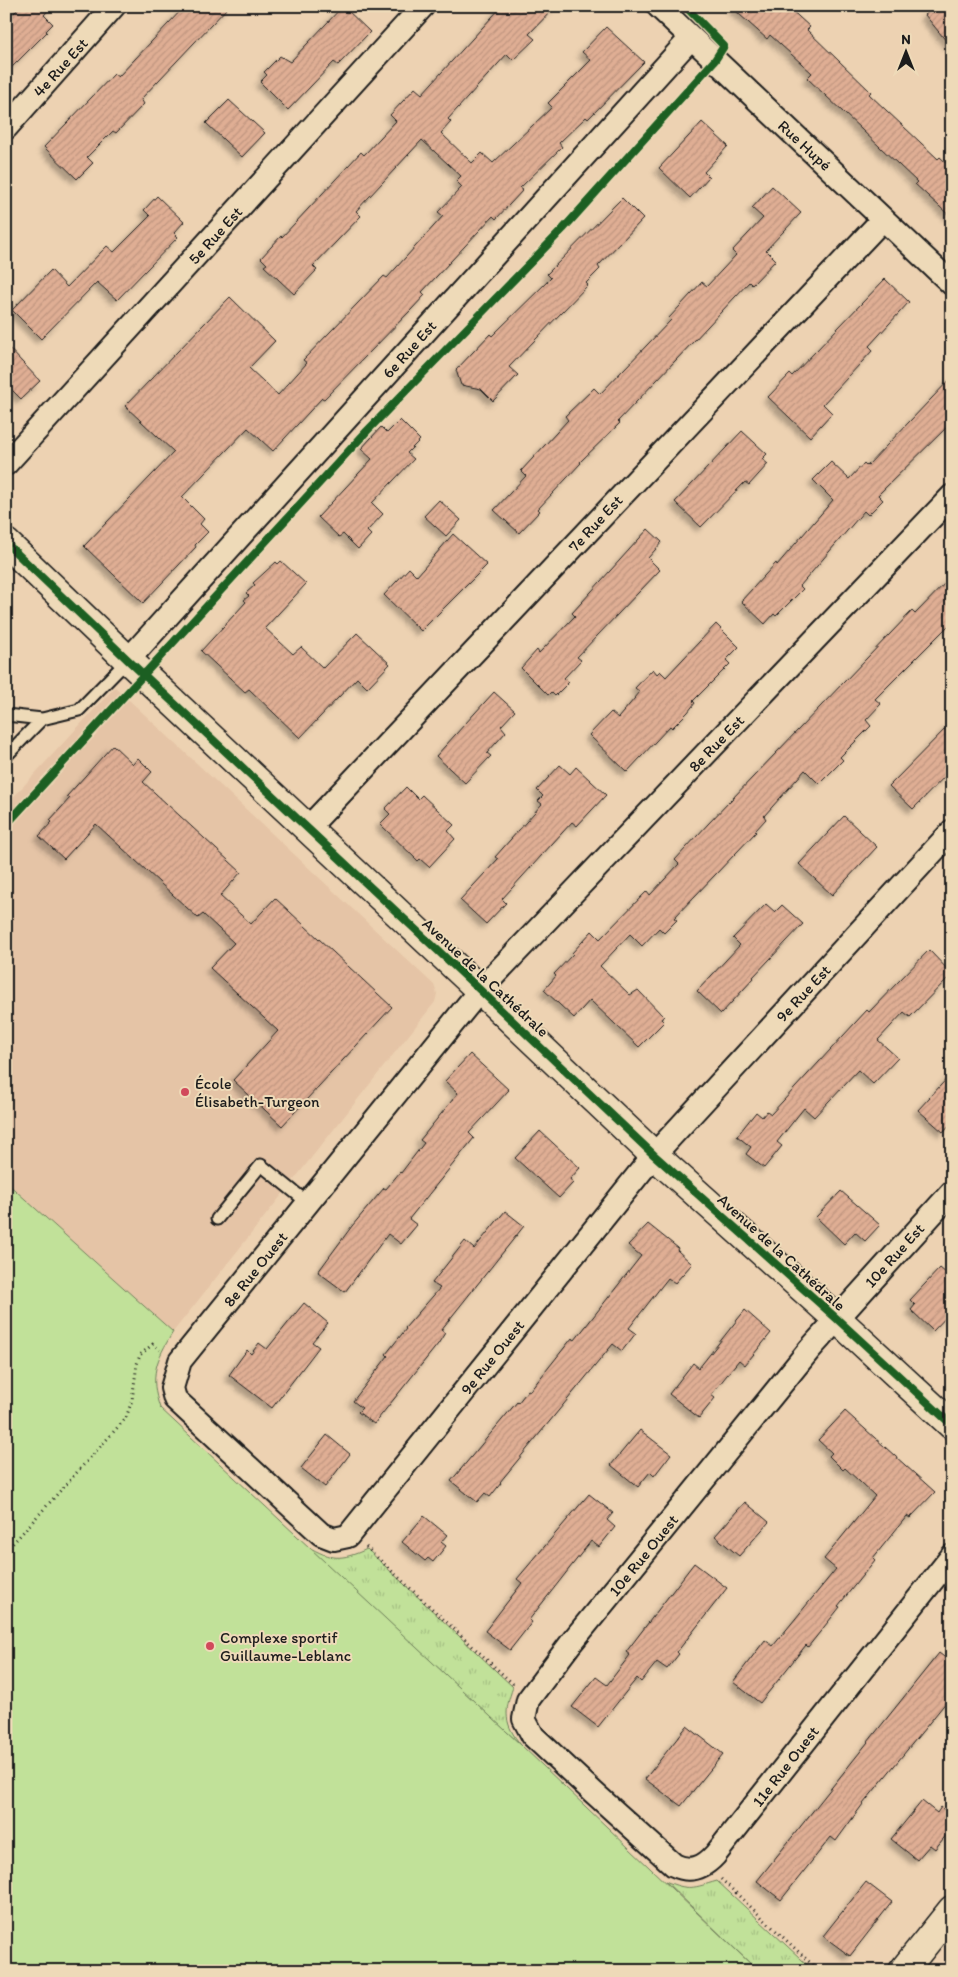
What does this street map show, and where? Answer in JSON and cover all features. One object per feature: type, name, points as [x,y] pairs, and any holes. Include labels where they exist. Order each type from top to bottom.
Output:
[{"type":"street","name":"4e Rue Est","points":[[6,128],[114,6]]},
{"type":"street","name":"5e Rue Est","points":[[6,464],[423,6]]},
{"type":"street","name":"Rue Hupé","points":[[658,6],[952,284]]},
{"type":"street","name":"6e Rue Est","points":[[128,660],[691,38]]},
{"type":"street","name":"7e Rue Est","points":[[308,828],[883,219]]},
{"type":"street","name":"8e Rue Est","points":[[480,990],[952,496]]},
{"type":"street","name":"Avenue de la Cathédrale","points":[[6,542],[128,660],[654,1155],[952,1425]]},
{"type":"street","name":"9e Rue Est","points":[[654,1155],[952,831]]},
{"type":"street","name":"8e Rue Ouest","points":[[348,1536],[334,1539],[321,1534],[175,1399],[172,1388],[180,1361],[480,990]]},
{"type":"street","name":"9e Rue Ouest","points":[[348,1536],[654,1155]]},
{"type":"street","name":"10e Rue Est","points":[[836,1318],[952,1192]]},
{"type":"street","name":"10e Rue Ouest","points":[[528,1700],[571,1643],[836,1318]]},
{"type":"street","name":"11e Rue Ouest","points":[[706,1864],[952,1556]]},
{"type":"street","points":[[528,1700],[524,1719],[533,1736],[593,1792],[674,1865],[691,1869],[706,1864]]},
{"type":"street","points":[[903,1971],[952,1910]]},
{"type":"lane","points":[[6,715],[42,719],[79,710],[128,660]]},
{"type":"lane","points":[[6,756],[42,719]]},
{"type":"lane","points":[[217,1219],[261,1165],[308,1203]]},
{"type":"path","points":[[6,1551],[126,1418],[132,1400],[140,1355],[153,1344],[180,1361]]},
{"type":"path","points":[[348,1536],[369,1549],[528,1700]]},
{"type":"path","points":[[706,1864],[819,1971]]},
{"type":"shaded area","name":"École Élisabeth-Turgeon","points":[[115,687],[434,985],[437,994],[435,1002],[173,1332],[6,1182],[6,805]]},
{"type":"green space","name":"Complexe sportif Guillaume-Leblanc","points":[[6,1182],[173,1332],[162,1351],[156,1368],[155,1387],[160,1408],[521,1745],[758,1971],[6,1971]]},
{"type":"green space","points":[[307,1546],[323,1554],[336,1557],[350,1556],[367,1549],[513,1687],[508,1704],[507,1718],[511,1731],[521,1745]]},
{"type":"green space","points":[[665,1881],[691,1887],[717,1881],[814,1971],[758,1971]]},
{"type":"building","points":[[21,6],[52,6],[44,15],[53,24],[6,73],[6,21]]},
{"type":"building","points":[[185,6],[229,6],[141,99],[144,104],[116,133],[113,131],[87,157],[93,163],[77,179],[44,147],[114,74],[118,77]]},
{"type":"building","points":[[343,6],[370,32],[338,65],[334,62],[288,110],[260,82],[267,75],[264,72],[280,56],[290,62]]},
{"type":"building","points":[[502,6],[556,6],[529,34],[535,39],[513,60],[507,54],[448,119],[451,122],[441,133],[472,163],[482,153],[493,163],[552,107],[548,103],[591,60],[582,52],[606,27],[644,62],[588,119],[586,117],[559,143],[562,147],[520,188],[523,190],[496,219],[493,216],[422,292],[425,295],[411,310],[324,399],[322,398],[273,451],[248,428],[182,497],[204,519],[200,524],[208,532],[143,603],[84,546],[174,452],[125,406],[230,297],[275,341],[249,368],[278,395],[307,363],[303,360],[384,276],[387,278],[443,216],[438,212],[462,187],[456,181],[461,176],[422,140],[356,211],[361,216],[313,266],[317,270],[294,294],[264,266],[267,264],[261,258],[361,152],[364,155],[396,121],[390,115],[415,88],[422,94]]},
{"type":"building","points":[[730,6],[787,6],[810,27],[807,30],[871,92],[869,94],[938,159],[940,157],[952,168],[952,218],[915,184],[917,182],[807,78],[812,73],[770,35],[767,39]]},
{"type":"building","points":[[936,6],[952,6],[952,48],[925,15]]},
{"type":"building","points":[[229,100],[265,133],[242,157],[206,123]]},
{"type":"building","points":[[702,122],[728,146],[704,172],[709,177],[690,198],[659,168]]},
{"type":"building","points":[[772,186],[801,213],[766,250],[776,260],[752,285],[749,282],[618,421],[620,423],[580,462],[538,509],[540,511],[519,533],[494,510],[526,476],[521,471],[568,420],[565,416],[594,388],[600,394],[671,320],[669,318],[702,282],[707,286],[736,255],[732,251],[763,218],[752,208]]},
{"type":"building","points":[[157,196],[184,222],[174,233],[178,237],[117,300],[97,282],[41,339],[12,310],[51,270],[67,287],[107,246],[114,252],[150,216],[144,210]]},
{"type":"building","points":[[622,198],[643,219],[598,266],[600,269],[586,283],[588,285],[509,367],[518,375],[493,401],[481,389],[461,385],[456,370],[490,334],[492,336],[551,278],[547,274]]},
{"type":"building","points":[[885,279],[909,302],[869,346],[873,350],[823,404],[832,413],[810,437],[768,397],[790,374],[792,376]]},
{"type":"building","points":[[6,345],[40,381],[21,399],[6,384]]},
{"type":"building","points":[[952,377],[952,422],[878,495],[883,500],[868,515],[864,511],[800,586],[803,589],[776,616],[774,614],[765,624],[741,601],[776,563],[777,565],[833,500],[813,480],[831,462],[849,479],[864,463],[867,466]]},
{"type":"building","points":[[400,420],[420,440],[407,453],[414,459],[372,503],[383,514],[367,531],[371,535],[358,549],[343,534],[339,537],[318,517],[372,459],[361,449],[381,427],[387,433]]},
{"type":"building","points":[[742,431],[767,454],[762,459],[768,464],[749,485],[745,482],[701,527],[675,502]]},
{"type":"building","points":[[439,500],[461,520],[446,536],[424,516]]},
{"type":"building","points":[[648,529],[662,542],[648,558],[660,570],[577,657],[581,660],[564,678],[569,682],[555,696],[551,692],[548,695],[521,668],[537,650],[539,653],[575,616],[572,613]]},
{"type":"building","points":[[453,534],[487,565],[421,631],[384,595],[409,568],[417,576]]},
{"type":"building","points":[[281,561],[306,584],[265,628],[293,654],[301,647],[323,668],[357,633],[390,664],[367,688],[357,678],[300,738],[249,689],[245,692],[201,651],[246,602],[244,600],[249,596],[246,593],[255,585],[253,583],[276,562],[278,564]]},
{"type":"building","points":[[952,576],[952,622],[875,699],[881,704],[866,720],[871,726],[840,757],[843,760],[819,784],[805,770],[764,816],[766,819],[756,832],[674,918],[677,920],[664,933],[659,928],[642,946],[630,934],[600,966],[630,995],[638,990],[664,1017],[661,1019],[664,1022],[639,1047],[590,1000],[574,1018],[544,990],[556,976],[554,974],[592,931],[600,939],[647,891],[650,895],[679,864],[675,860],[708,824],[912,611],[915,614]]},
{"type":"building","points":[[716,624],[739,647],[726,660],[730,664],[693,701],[695,703],[688,712],[672,728],[670,726],[627,772],[589,735],[611,712],[618,718],[640,692],[635,688],[653,669],[657,674],[660,671],[666,677]]},
{"type":"building","points":[[494,692],[515,711],[501,726],[506,732],[487,753],[491,756],[465,783],[436,756]]},
{"type":"building","points":[[952,722],[952,769],[913,809],[889,786]]},
{"type":"building","points":[[113,745],[133,764],[138,758],[152,772],[143,782],[241,872],[220,896],[251,924],[275,898],[392,1007],[282,1126],[233,1080],[278,1031],[210,968],[234,943],[203,914],[198,918],[96,824],[64,859],[39,836],[52,822],[50,820],[70,798],[67,796]]},
{"type":"building","points":[[560,765],[570,774],[576,767],[606,795],[577,826],[572,822],[502,899],[506,903],[486,924],[460,900],[498,859],[495,857],[542,804],[538,801],[543,796],[537,790]]},
{"type":"building","points":[[406,787],[418,799],[422,795],[454,825],[448,831],[455,839],[429,867],[420,859],[418,861],[380,824],[390,814],[385,809]]},
{"type":"building","points":[[844,816],[877,847],[832,895],[799,864]]},
{"type":"building","points":[[766,904],[775,912],[782,905],[803,924],[721,1014],[697,991],[740,945],[733,938]]},
{"type":"building","points":[[929,950],[952,974],[910,1017],[904,1012],[878,1040],[898,1058],[873,1084],[858,1070],[814,1117],[804,1108],[777,1142],[782,1146],[764,1168],[746,1154],[751,1147],[737,1136],[756,1112],[762,1117],[767,1111],[771,1114],[867,1010],[869,1012]]},
{"type":"building","points":[[470,1054],[509,1090],[469,1133],[474,1138],[409,1219],[417,1225],[401,1244],[388,1234],[345,1292],[318,1272],[352,1226],[384,1188],[386,1189],[401,1173],[424,1143],[420,1140],[458,1093],[445,1081]]},
{"type":"building","points":[[952,1073],[952,1122],[943,1132],[918,1110]]},
{"type":"building","points":[[540,1131],[580,1168],[570,1179],[573,1183],[559,1198],[515,1158]]},
{"type":"building","points":[[841,1191],[880,1225],[865,1241],[855,1232],[844,1244],[816,1217]]},
{"type":"building","points":[[505,1211],[524,1226],[441,1330],[445,1333],[438,1344],[374,1424],[358,1412],[362,1408],[353,1401],[388,1356],[386,1354],[405,1328],[440,1288],[432,1283],[465,1241],[474,1249]]},
{"type":"building","points":[[648,1224],[678,1248],[677,1250],[692,1264],[675,1283],[668,1278],[629,1328],[636,1333],[622,1351],[613,1344],[500,1482],[490,1497],[485,1493],[477,1502],[451,1481],[517,1402],[528,1390],[530,1391],[572,1338],[575,1340],[641,1256],[628,1245]]},
{"type":"building","points":[[940,1268],[952,1278],[952,1311],[933,1331],[911,1310],[915,1305],[910,1300]]},
{"type":"building","points":[[304,1303],[328,1323],[312,1342],[319,1347],[272,1408],[229,1375],[247,1350],[251,1354],[259,1343],[267,1349]]},
{"type":"building","points":[[745,1310],[771,1333],[745,1365],[739,1360],[711,1395],[715,1398],[699,1418],[669,1394],[693,1363],[699,1368]]},
{"type":"building","points":[[845,1411],[935,1492],[910,1518],[907,1516],[873,1558],[875,1560],[838,1606],[840,1607],[808,1647],[806,1645],[760,1703],[733,1682],[765,1640],[773,1646],[836,1569],[824,1559],[875,1496],[845,1468],[843,1470],[829,1456],[832,1453],[818,1440]]},
{"type":"building","points":[[640,1430],[671,1454],[654,1476],[650,1472],[638,1487],[611,1465]]},
{"type":"building","points":[[327,1435],[350,1454],[325,1487],[301,1468]]},
{"type":"building","points":[[589,1494],[613,1513],[607,1520],[615,1527],[599,1547],[591,1541],[529,1620],[532,1622],[510,1650],[485,1631],[522,1583],[517,1579]]},
{"type":"building","points":[[745,1502],[769,1522],[739,1556],[715,1536]]},
{"type":"building","points":[[424,1516],[447,1535],[441,1542],[446,1546],[433,1562],[428,1558],[425,1561],[402,1542]]},
{"type":"building","points":[[694,1563],[727,1588],[677,1652],[679,1654],[667,1669],[657,1662],[641,1682],[637,1678],[598,1727],[572,1707],[596,1677],[607,1685],[630,1655],[626,1652]]},
{"type":"building","points":[[939,1653],[952,1663],[952,1695],[863,1804],[836,1841],[831,1837],[781,1900],[757,1881]]},
{"type":"building","points":[[687,1726],[723,1754],[681,1806],[645,1779]]},
{"type":"building","points":[[922,1801],[937,1813],[941,1807],[952,1816],[952,1828],[935,1849],[930,1845],[917,1860],[891,1839]]},
{"type":"building","points":[[866,1882],[892,1902],[850,1956],[823,1936]]},
{"type":"cycle path","points":[[6,825],[367,431],[563,229],[715,60],[724,46],[685,6]]},
{"type":"cycle path","points":[[6,543],[654,1155],[952,1425]]},
{"type":"place","name":"École Élisabeth-Turgeon","points":[[185,1092]]},
{"type":"place","name":"Complexe sportif Guillaume-Leblanc","points":[[210,1646]]}]
